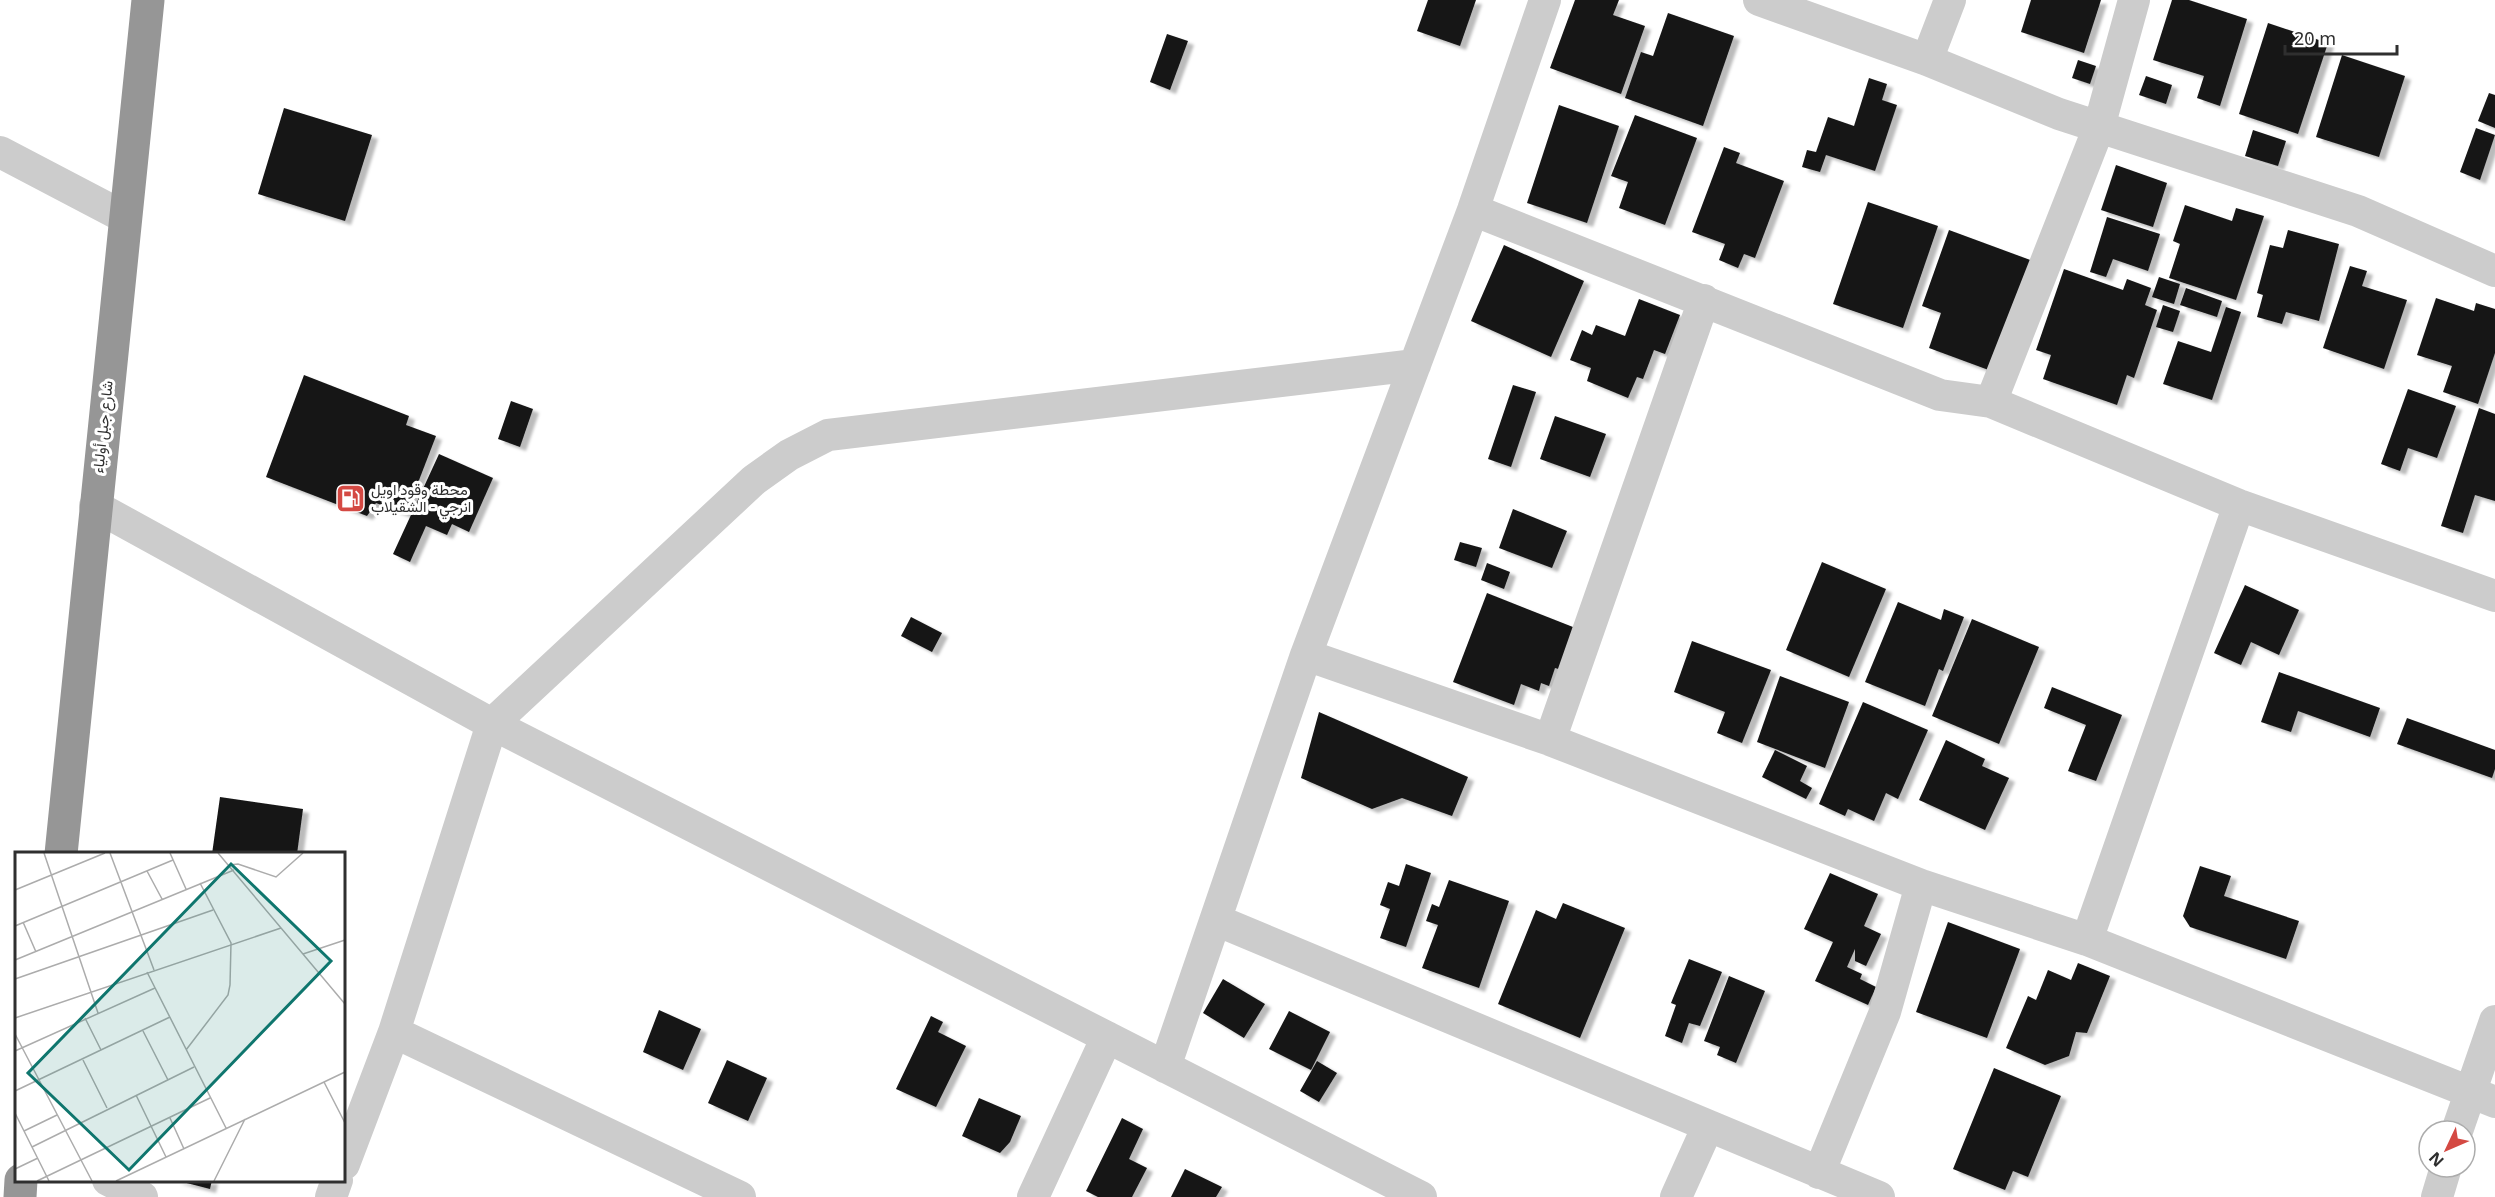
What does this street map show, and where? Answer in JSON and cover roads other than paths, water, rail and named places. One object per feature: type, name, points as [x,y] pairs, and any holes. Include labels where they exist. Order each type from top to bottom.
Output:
[{"type":"highway","name":"شارع جبل أولياء","points":[[61,852],[148,0]]},
{"type":"highway","points":[[20,1197],[21,1182]]},
{"type":"street","points":[[1165,1067],[1306,655],[1473,210],[1545,0]]},
{"type":"street","points":[[1759,0],[1927,60],[2060,114],[2358,211],[2495,271]]},
{"type":"street","points":[[1927,60],[1950,0]]},
{"type":"street","points":[[1991,402],[2099,127],[2134,0]]},
{"type":"street","points":[[0,152],[126,218]]},
{"type":"street","points":[[1473,210],[1940,395],[1991,402],[2239,506],[2495,596]]},
{"type":"street","points":[[1550,740],[1704,300]]},
{"type":"street","points":[[345,1161],[394,1032],[492,724],[754,480],[789,455],[828,435],[1415,365]]},
{"type":"street","points":[[95,506],[492,724],[1421,1197]]},
{"type":"street","points":[[2087,940],[2239,506]]},
{"type":"street","points":[[1306,655],[1550,740],[1921,885],[2087,940],[2482,1097]]},
{"type":"street","points":[[1819,1173],[1885,1012],[1921,885]]},
{"type":"street","points":[[1216,920],[1879,1197]]},
{"type":"street","points":[[2466,1119],[2482,1097],[2495,1021]]},
{"type":"street","points":[[394,1032],[740,1197]]},
{"type":"street","points":[[1033,1197],[1107,1037]]},
{"type":"street","points":[[1676,1197],[1708,1126]]},
{"type":"street","points":[[2437,1197],[2442,1179]]},
{"type":"street","points":[[112,1182],[142,1197]]},
{"type":"street","points":[[331,1197],[336,1182]]},
{"type":"street","points":[[0,1188],[11,1197]]},
{"type":"place","name":"محطة وقود اويل انرجي - الشقيلاب","points":[[350,499]]}]
